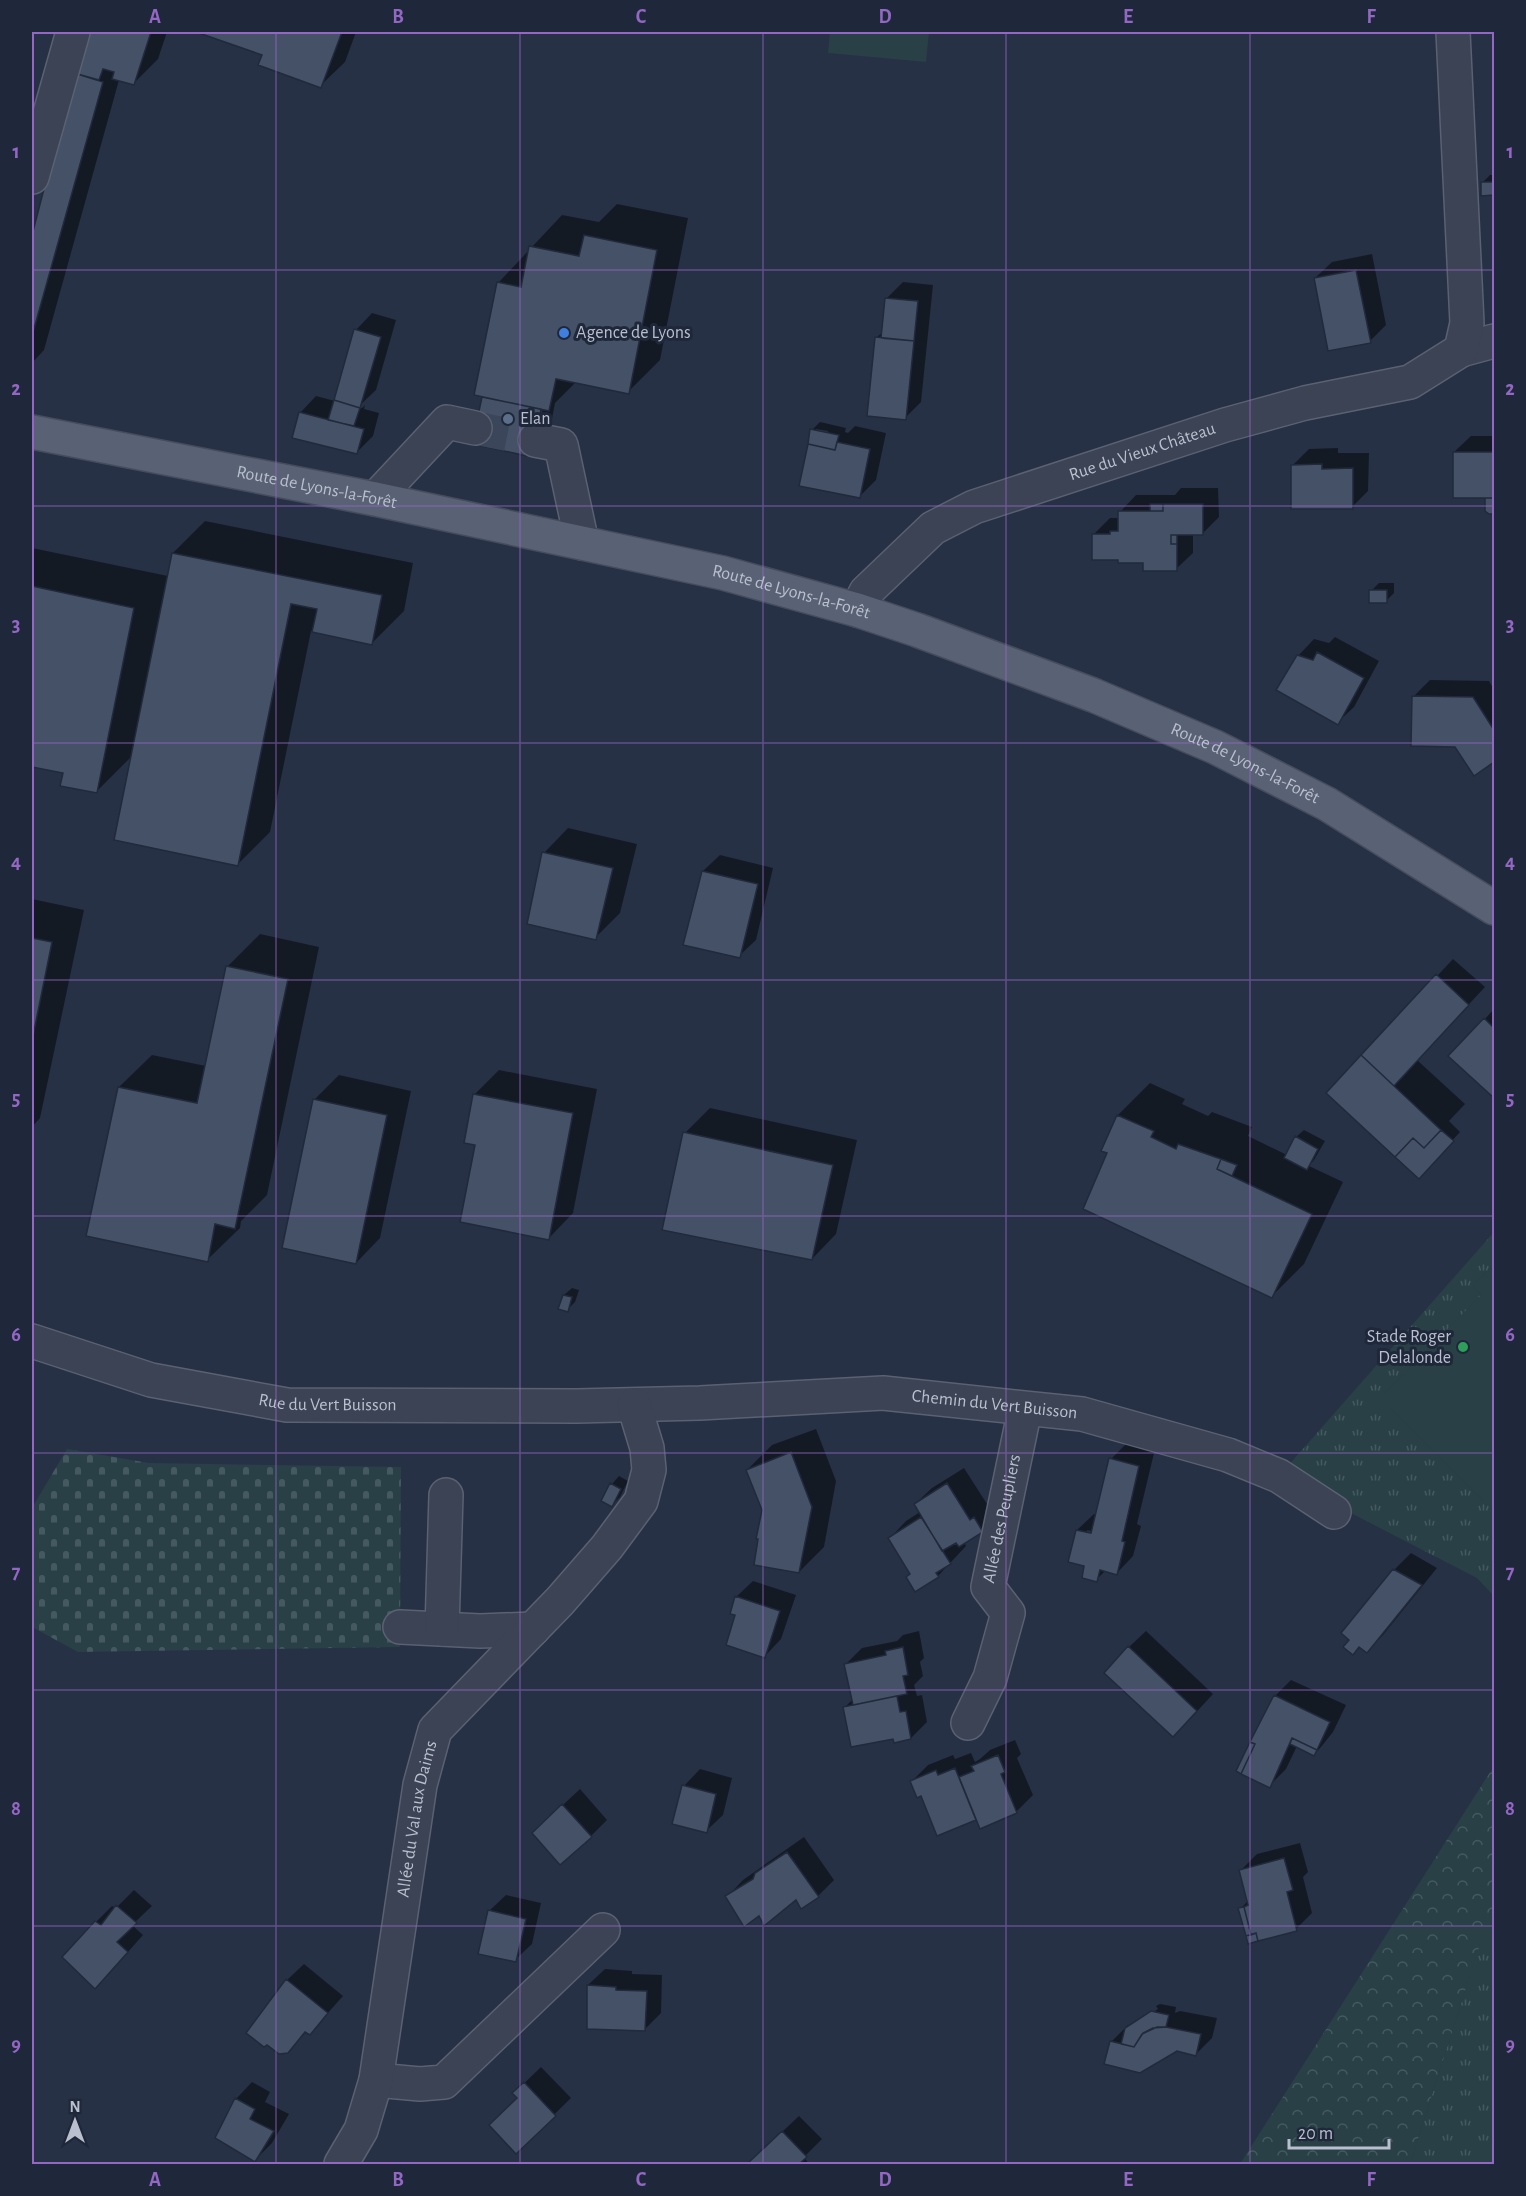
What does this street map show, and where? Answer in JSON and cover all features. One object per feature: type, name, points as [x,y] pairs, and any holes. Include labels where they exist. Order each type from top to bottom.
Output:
[{"type":"main road","name":"Route de Lyons-la-Forêt","points":[[32,432],[375,499],[723,573],[856,610],[1093,695],[1215,747],[1327,804],[1494,908]]},
{"type":"street","points":[[32,177],[73,32]]},
{"type":"street","points":[[1453,32],[1467,323],[1461,350],[1494,358]]},
{"type":"street","name":"Rue du Vieux Château","points":[[856,610],[866,592],[933,528],[974,507],[1225,425],[1305,403],[1410,382],[1461,350],[1494,341]]},
{"type":"street","points":[[375,499],[447,423],[475,428]]},
{"type":"street","points":[[535,440],[561,445],[582,543]]},
{"type":"street","name":"Rue du Vert Buisson","points":[[32,1341],[151,1380],[287,1405],[634,1405]]},
{"type":"street","name":"Chemin du Vert Buisson","points":[[634,1405],[883,1393],[1082,1414],[1228,1455],[1279,1476],[1334,1512]]},
{"type":"street","name":"Allée du Val aux Daims","points":[[341,2164],[361,2130],[376,2080],[420,1785],[435,1730],[560,1601],[607,1547],[641,1501],[650,1470],[647,1448],[634,1405]]},
{"type":"street","name":"Allée des Peupliers","points":[[968,1723],[990,1678],[1008,1613],[988,1587],[1025,1408]]},
{"type":"street","points":[[442,1629],[446,1496]]},
{"type":"street","points":[[400,1627],[480,1631],[534,1629]]},
{"type":"street","points":[[376,2080],[420,2084],[444,2082],[603,1930]]},
{"type":"green space","points":[[830,32],[929,32],[926,62],[828,53]]},
{"type":"green space","points":[[1494,1232],[1494,1596],[1477,1578],[1279,1476]]},
{"type":"green space","name":"Stade Roger Delalonde","points":[[1494,1264],[1494,1511],[1380,1398],[1481,1295],[1473,1286]]},
{"type":"green space","points":[[67,1449],[149,1463],[401,1467],[400,1647],[78,1652],[32,1627],[32,1508]]},
{"type":"green space","points":[[1494,1766],[1494,1923],[1482,1938],[1410,2164],[1240,2164]]},
{"type":"green space","points":[[1494,1923],[1494,2164],[1410,2164],[1482,1937]]},
{"type":"building","points":[[86,32],[151,32],[134,85],[112,79],[114,72],[103,69],[99,80],[74,73]]},
{"type":"building","points":[[196,32],[342,32],[321,88],[258,65],[262,55]]},
{"type":"building","points":[[74,73],[103,82],[32,336],[32,235]]},
{"type":"building","points":[[1481,182],[1494,182],[1494,195],[1481,196]]},
{"type":"building","name":"Agence de Lyons","points":[[584,235],[657,250],[629,394],[556,379],[549,411],[474,395],[497,282],[521,287],[529,246],[579,256]]},
{"type":"building","points":[[1356,270],[1371,343],[1328,351],[1314,278]]},
{"type":"building","points":[[885,298],[918,301],[914,341],[881,338]]},
{"type":"building","points":[[354,329],[381,337],[360,408],[334,400]]},
{"type":"building","points":[[875,337],[914,341],[906,420],[867,416]]},
{"type":"building","name":"Elan","points":[[482,397],[541,409],[532,457],[472,444]]},
{"type":"building","points":[[334,400],[360,408],[354,426],[328,420]]},
{"type":"building","points":[[299,412],[364,429],[357,454],[292,438]]},
{"type":"building","points":[[810,429],[839,435],[835,450],[808,444]]},
{"type":"building","points":[[837,442],[870,449],[860,498],[799,486],[808,444],[835,450]]},
{"type":"building","points":[[1453,452],[1494,452],[1494,498],[1453,498]]},
{"type":"building","points":[[1322,464],[1322,469],[1353,468],[1353,509],[1291,509],[1291,465]]},
{"type":"building","points":[[1485,498],[1494,498],[1494,514],[1485,511]]},
{"type":"building","points":[[1150,504],[1163,504],[1163,511],[1150,511]]},
{"type":"building","points":[[1163,504],[1203,504],[1203,535],[1171,535],[1171,544],[1177,544],[1177,571],[1143,571],[1143,563],[1092,560],[1092,534],[1110,534],[1110,531],[1118,531],[1118,511],[1163,511]]},
{"type":"building","points":[[1171,535],[1177,535],[1177,544],[1171,544]]},
{"type":"building","points":[[172,553],[382,595],[372,645],[312,632],[317,609],[291,604],[238,866],[114,840]]},
{"type":"building","points":[[32,586],[134,608],[97,793],[60,786],[63,773],[32,767]]},
{"type":"building","points":[[1369,590],[1387,590],[1387,603],[1369,603]]},
{"type":"building","points":[[1317,652],[1364,678],[1338,725],[1276,690],[1297,655],[1313,660]]},
{"type":"building","points":[[1412,696],[1473,697],[1494,730],[1494,762],[1474,776],[1455,747],[1411,746]]},
{"type":"building","points":[[542,852],[613,868],[596,940],[527,924]]},
{"type":"building","points":[[702,871],[758,884],[740,958],[683,945]]},
{"type":"building","points":[[32,938],[52,942],[32,1041]]},
{"type":"building","points":[[226,966],[288,979],[235,1229],[215,1224],[208,1262],[86,1236],[118,1087],[197,1103]]},
{"type":"building","points":[[1436,974],[1469,1005],[1394,1086],[1361,1055]]},
{"type":"building","points":[[1484,1018],[1494,1028],[1494,1098],[1448,1056]]},
{"type":"building","points":[[1361,1055],[1441,1130],[1424,1148],[1413,1138],[1395,1157],[1326,1093]]},
{"type":"building","points":[[473,1094],[573,1113],[549,1240],[460,1222],[475,1145],[464,1143]]},
{"type":"building","points":[[313,1099],[387,1115],[356,1264],[282,1248]]},
{"type":"building","points":[[1117,1115],[1154,1131],[1151,1137],[1176,1149],[1178,1144],[1221,1159],[1217,1169],[1312,1214],[1272,1298],[1083,1209],[1107,1153],[1101,1151]]},
{"type":"building","points":[[1441,1130],[1454,1141],[1419,1179],[1395,1157],[1413,1138],[1424,1148]]},
{"type":"building","points":[[683,1132],[833,1165],[812,1260],[662,1230]]},
{"type":"building","points":[[1295,1136],[1318,1149],[1307,1170],[1284,1158]]},
{"type":"building","points":[[1221,1159],[1237,1165],[1232,1176],[1217,1169]]},
{"type":"building","points":[[563,1295],[572,1297],[568,1312],[558,1309]]},
{"type":"building","points":[[791,1452],[812,1507],[799,1573],[754,1565],[762,1510],[746,1470]]},
{"type":"building","points":[[1109,1458],[1139,1466],[1122,1541],[1125,1542],[1117,1575],[1100,1570],[1097,1582],[1082,1578],[1084,1566],[1068,1562],[1076,1530],[1091,1533]]},
{"type":"building","points":[[610,1483],[621,1489],[612,1507],[601,1501]]},
{"type":"building","points":[[947,1483],[970,1520],[974,1517],[983,1532],[959,1547],[956,1543],[942,1551],[914,1504]]},
{"type":"building","points":[[921,1517],[951,1564],[936,1573],[939,1577],[915,1592],[906,1577],[910,1574],[888,1538]]},
{"type":"building","points":[[1393,1569],[1422,1585],[1367,1653],[1359,1647],[1353,1655],[1343,1647],[1349,1640],[1341,1633]]},
{"type":"building","points":[[735,1596],[780,1611],[765,1658],[726,1645],[735,1615],[730,1614]]},
{"type":"building","points":[[1128,1646],[1197,1711],[1173,1737],[1104,1673]]},
{"type":"building","points":[[903,1647],[908,1675],[903,1676],[907,1694],[853,1705],[844,1664],[886,1655],[885,1651]]},
{"type":"building","points":[[1274,1695],[1330,1722],[1317,1750],[1292,1738],[1270,1788],[1241,1774],[1255,1744],[1250,1742]]},
{"type":"building","points":[[897,1696],[900,1712],[906,1711],[911,1739],[894,1743],[893,1739],[851,1747],[843,1707]]},
{"type":"building","points":[[1292,1738],[1317,1750],[1314,1756],[1290,1744]]},
{"type":"building","points":[[1250,1742],[1255,1744],[1241,1774],[1236,1771]]},
{"type":"building","points":[[998,1755],[1005,1772],[1001,1774],[1017,1813],[980,1829],[959,1777],[974,1771],[971,1766]]},
{"type":"building","points":[[955,1768],[976,1820],[937,1836],[921,1796],[917,1798],[910,1781],[936,1770],[938,1775]]},
{"type":"building","points":[[682,1785],[716,1794],[707,1833],[672,1824]]},
{"type":"building","points":[[562,1804],[592,1837],[560,1865],[532,1833]]},
{"type":"building","points":[[787,1852],[819,1897],[801,1909],[796,1900],[764,1926],[759,1916],[744,1927],[725,1896],[753,1879],[755,1873]]},
{"type":"building","points":[[1284,1858],[1293,1890],[1287,1892],[1297,1931],[1258,1941],[1256,1933],[1251,1935],[1244,1907],[1248,1905],[1239,1870]]},
{"type":"building","points":[[116,1905],[137,1923],[117,1942],[128,1952],[95,1989],[62,1957],[95,1921],[101,1925]]},
{"type":"building","points":[[1244,1907],[1251,1935],[1246,1936],[1238,1908]]},
{"type":"building","points":[[488,1910],[526,1919],[516,1962],[478,1954]]},
{"type":"building","points":[[1256,1933],[1258,1941],[1248,1944],[1246,1936]]},
{"type":"building","points":[[286,1979],[328,2013],[310,2035],[305,2032],[288,2053],[279,2054],[267,2045],[264,2047],[246,2033]]},
{"type":"building","points":[[587,1985],[616,1987],[616,1990],[647,1991],[645,2031],[587,2029]]},
{"type":"building","points":[[1151,2011],[1169,2015],[1166,2027],[1153,2028],[1143,2033],[1134,2047],[1121,2044],[1125,2028]]},
{"type":"building","points":[[1157,2027],[1201,2034],[1196,2056],[1177,2051],[1140,2073],[1104,2064],[1110,2041],[1134,2047],[1142,2034]]},
{"type":"building","points":[[524,2082],[556,2116],[516,2154],[489,2125],[517,2098],[512,2093]]},
{"type":"building","points":[[235,2098],[255,2109],[250,2119],[274,2131],[255,2162],[215,2138]]},
{"type":"building","points":[[782,2131],[807,2157],[799,2164],[747,2164]]},
{"type":"tunnel","points":[[475,428],[535,440]]},
{"type":"place","name":"Agence de Lyons","points":[[564,333]]},
{"type":"place","name":"Elan","points":[[508,419]]},
{"type":"place","name":"Stade Roger Delalonde","points":[[1463,1347]]}]
